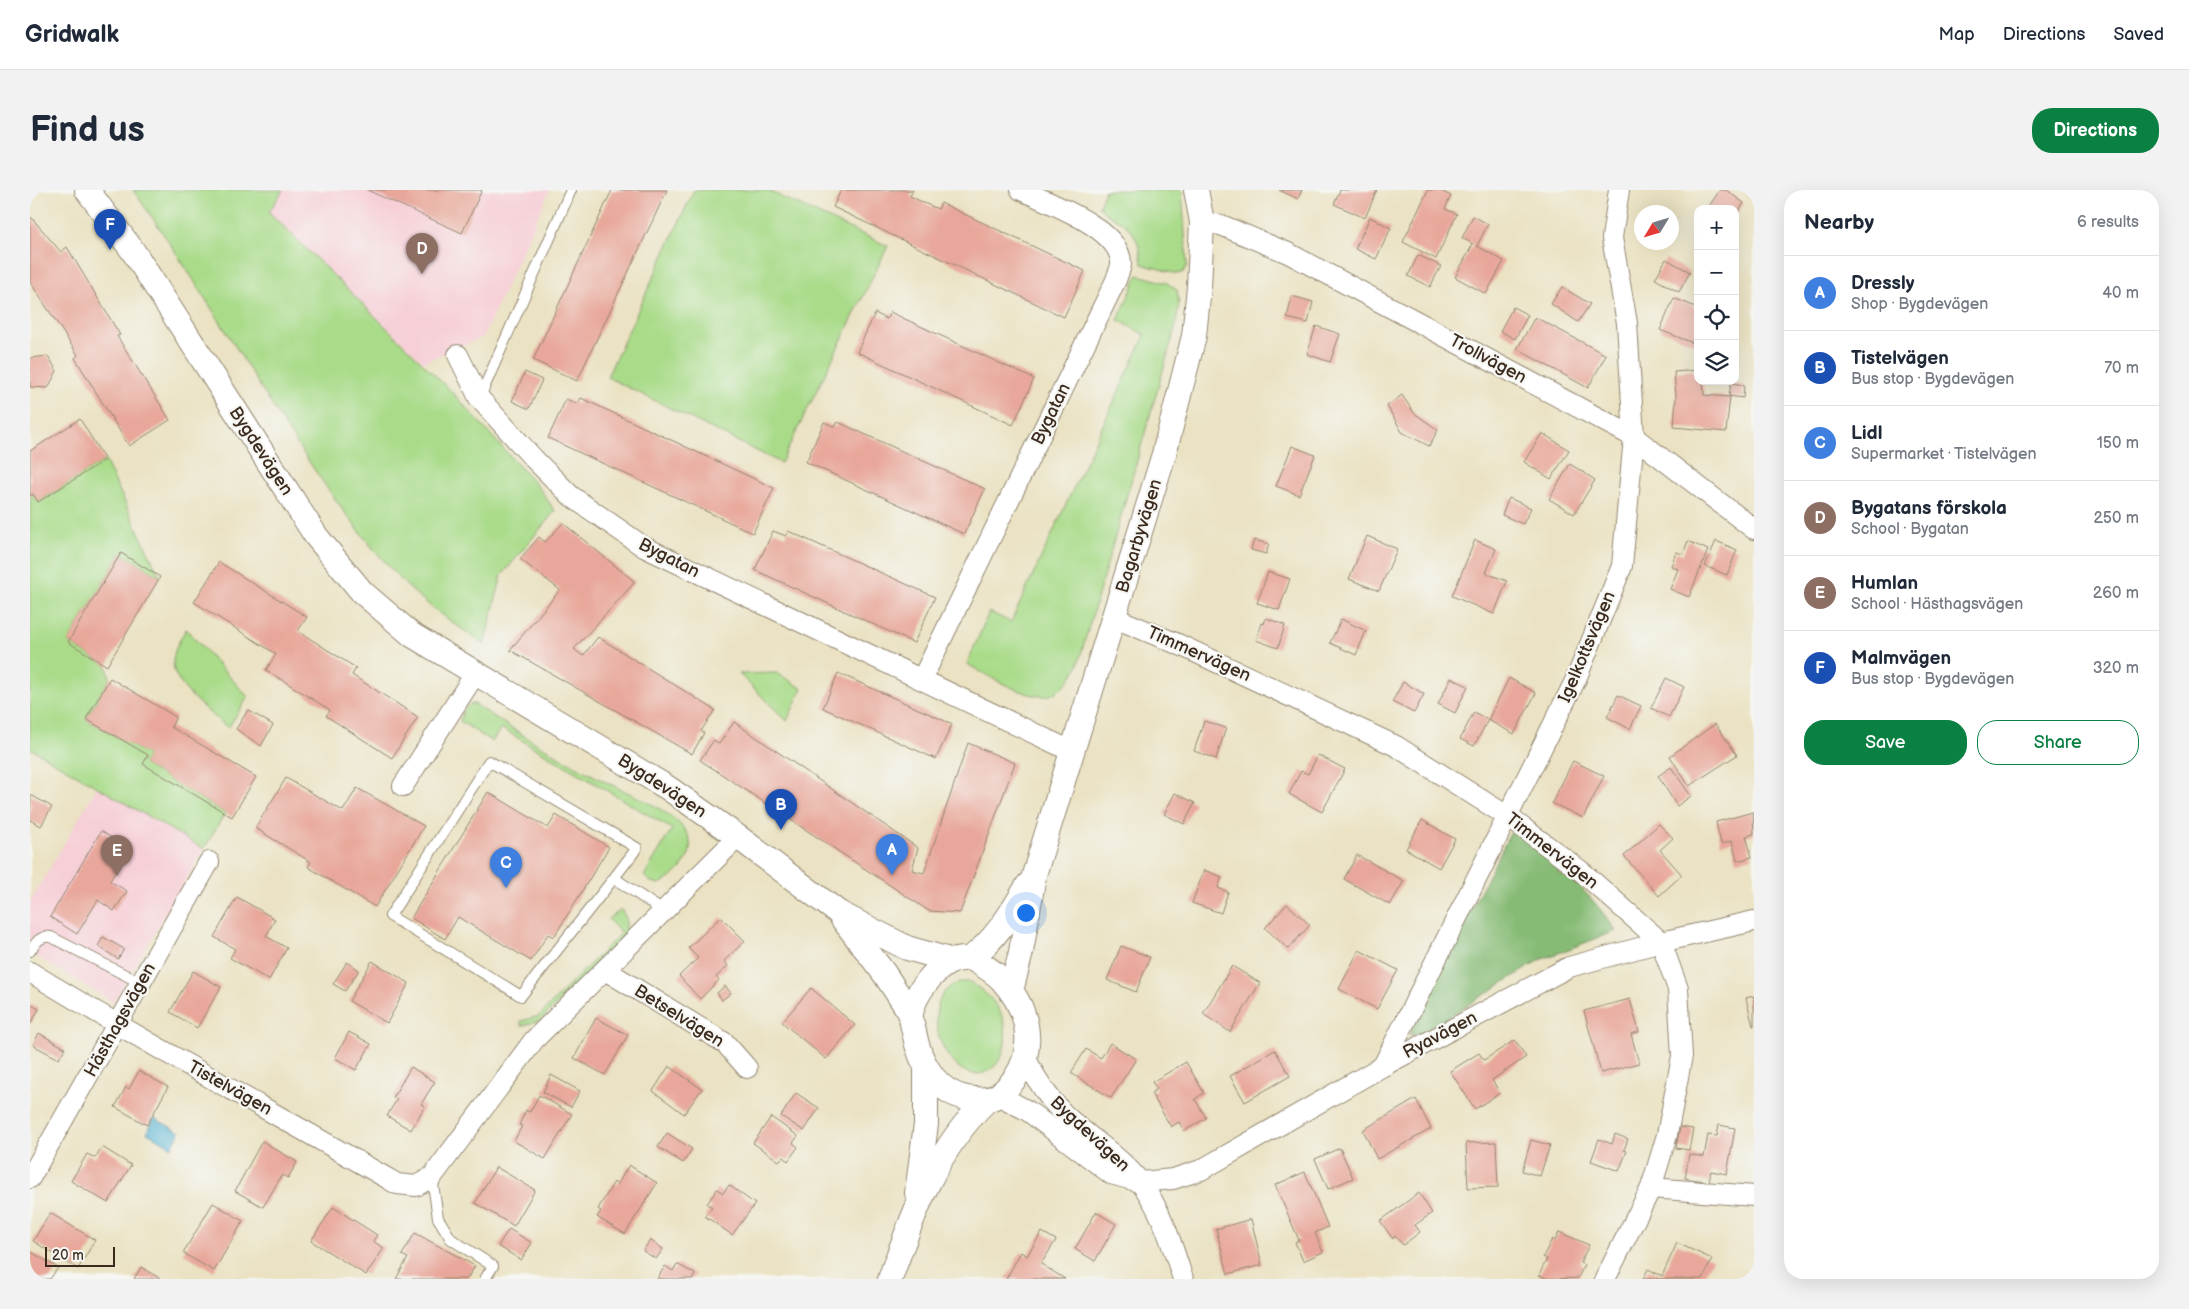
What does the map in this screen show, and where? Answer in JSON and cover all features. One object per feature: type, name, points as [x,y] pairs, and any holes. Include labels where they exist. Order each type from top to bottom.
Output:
[{"type":"street","name":"Bygdevägen","points":[[87,190],[133,251],[316,536],[356,585],[412,635],[668,788],[738,836],[839,913],[907,948],[962,959]]},
{"type":"street","name":"Bygatan","points":[[922,680],[1116,280],[1121,265],[1113,242],[1078,216],[1021,190]]},
{"type":"street","name":"Bagarbyvägen","points":[[1011,991],[1021,952],[1034,875],[1070,751],[1114,618],[1164,454],[1194,336],[1200,287],[1202,222],[1196,190]]},
{"type":"street","name":"Igelkottsvägen","points":[[1383,1066],[1576,679],[1622,566],[1634,437],[1627,323],[1612,238],[1619,190]]},
{"type":"street","name":"Trollvägen","points":[[1202,222],[1221,225],[1288,252],[1634,437],[1754,529]]},
{"type":"street","name":"Bygatan","points":[[458,356],[479,398],[571,496],[644,547],[1070,751]]},
{"type":"street","name":"Timmervägen","points":[[1114,618],[1180,644],[1396,746],[1507,816],[1581,871],[1661,942],[1678,989],[1682,1056],[1667,1135],[1651,1188],[1605,1279]]},
{"type":"street","points":[[403,786],[475,674]]},
{"type":"street","points":[[432,1177],[534,1040],[738,836]]},
{"type":"street","name":"Hästhagsvägen","points":[[30,1178],[118,1026],[209,862]]},
{"type":"street","name":"Bagarbyvägen","points":[[962,959],[987,946],[1000,931],[1034,875]]},
{"type":"street","name":"Bygdevägen","points":[[839,913],[884,973],[911,1014]]},
{"type":"street","name":"Ryavägen","points":[[1140,1182],[1173,1179],[1201,1170],[1383,1066],[1569,967],[1661,942],[1754,921]]},
{"type":"street","points":[[890,1279],[915,1208],[954,1136],[993,1097],[1013,1081],[1026,1059],[1027,1029],[1021,1008],[1011,991],[1001,979],[962,959],[932,977],[918,994],[911,1014],[916,1046],[926,1070],[944,1089],[966,1099],[993,1097]]},
{"type":"street","name":"Betselvägen","points":[[605,970],[725,1043],[747,1068]]},
{"type":"street","name":"Tistelvägen","points":[[30,972],[118,1026],[397,1184],[416,1186],[432,1177]]},
{"type":"street","name":"Bygdevägen","points":[[1026,1059],[1040,1086],[1063,1113],[1123,1163],[1140,1182],[1166,1226],[1183,1279]]},
{"type":"street","points":[[915,1208],[926,1124],[926,1070]]},
{"type":"street","name":"Bygdevägen","points":[[993,1097],[1028,1111],[1111,1174],[1140,1182]]},
{"type":"street","points":[[1651,1188],[1754,1196]]},
{"type":"lane","points":[[479,398],[571,190]]},
{"type":"lane","points":[[489,761],[636,848],[614,878],[521,996],[390,916],[489,761]]},
{"type":"lane","points":[[614,878],[663,911]]},
{"type":"lane","points":[[30,951],[41,938],[45,936],[52,937],[141,984]]},
{"type":"lane","points":[[432,1177],[438,1218],[451,1240],[493,1266],[485,1279]]},
{"type":"shaded area","points":[[283,190],[550,190],[483,337],[423,362],[269,212]]},
{"type":"shaded area","points":[[97,787],[204,849],[114,1002],[30,953],[30,902]]},
{"type":"green space","points":[[133,190],[283,190],[269,212],[451,391],[539,488],[555,511],[502,575],[484,645],[406,585],[359,531],[289,432],[193,279]]},
{"type":"green space","points":[[694,190],[766,190],[888,246],[781,463],[607,377]]},
{"type":"green space","points":[[1105,190],[1182,190],[1187,265],[1184,272],[1177,274],[1142,264],[1138,244],[1133,233],[1124,224],[1105,213],[1099,206]]},
{"type":"green space","points":[[1138,275],[1167,283],[1177,290],[1179,304],[1175,329],[1077,668],[1066,684],[1055,693],[1041,696],[1031,695],[1008,686],[967,664],[989,612],[1011,622],[1145,335],[1118,320]]},
{"type":"green space","points":[[105,460],[160,577],[121,553],[68,642],[107,666],[110,678],[86,719],[148,755],[143,764],[225,813],[204,849],[30,748],[30,496],[33,494],[38,502]]},
{"type":"green space","points":[[186,629],[248,697],[228,728],[203,707],[178,680],[173,661],[175,652]]},
{"type":"green space","points":[[777,673],[802,688],[787,721],[739,674]]},
{"type":"green space","points":[[470,704],[475,704],[581,769],[668,814],[685,830],[689,838],[689,855],[680,869],[659,884],[649,881],[644,876],[672,829],[501,728],[492,742],[460,721],[463,711]]},
{"type":"green space","points":[[1512,830],[1555,864],[1581,888],[1605,915],[1616,931],[1540,960],[1423,1033],[1409,1035],[1427,994]]},
{"type":"green space","points":[[620,910],[626,918],[626,933],[541,1020],[521,1026],[521,1021],[539,1016],[621,933],[608,919]]},
{"type":"green space","points":[[960,982],[970,982],[982,990],[998,1008],[1002,1016],[1005,1045],[1002,1054],[992,1069],[983,1073],[969,1073],[956,1065],[946,1053],[939,1037],[936,1020],[938,1004],[946,990]]},
{"type":"water","points":[[154,1118],[180,1132],[172,1147],[147,1133]]},
{"type":"building","points":[[367,190],[482,190],[462,233]]},
{"type":"building","points":[[612,190],[667,190],[577,381],[533,360]]},
{"type":"building","points":[[841,190],[913,190],[910,196],[926,204],[938,209],[941,203],[1085,271],[1064,317],[833,207]]},
{"type":"building","points":[[1279,190],[1302,190],[1298,199]]},
{"type":"building","points":[[1340,190],[1377,190],[1365,218],[1334,204]]},
{"type":"building","points":[[1428,190],[1439,190],[1451,196],[1445,209],[1457,214],[1436,259],[1403,242]]},
{"type":"building","points":[[1720,190],[1726,190],[1744,203],[1739,211],[1739,205],[1710,205]]},
{"type":"building","points":[[30,216],[61,252],[67,247],[120,335],[117,336],[170,420],[129,446],[75,358],[78,355],[30,282]]},
{"type":"building","points":[[1473,216],[1488,224],[1477,246],[1504,261],[1486,294],[1455,277],[1473,244],[1462,238]]},
{"type":"building","points":[[1370,217],[1391,228],[1376,259],[1355,249]]},
{"type":"building","points":[[1418,255],[1441,266],[1430,287],[1408,276]]},
{"type":"building","points":[[1666,259],[1690,272],[1679,292],[1655,279]]},
{"type":"building","points":[[1562,287],[1590,304],[1578,322],[1551,304]]},
{"type":"building","points":[[1292,296],[1313,302],[1308,323],[1287,318]]},
{"type":"building","points":[[1674,298],[1694,306],[1694,343],[1660,330]]},
{"type":"building","points":[[1513,307],[1528,315],[1515,339],[1500,331]]},
{"type":"building","points":[[890,312],[1034,379],[1013,425],[857,352],[875,313],[887,319]]},
{"type":"building","points":[[1535,317],[1606,355],[1588,388],[1517,349]]},
{"type":"building","points":[[1316,326],[1340,334],[1330,362],[1307,354]]},
{"type":"building","points":[[48,356],[57,371],[48,388],[30,387],[30,358]]},
{"type":"building","points":[[1694,370],[1694,385],[1703,385],[1704,395],[1730,397],[1726,432],[1674,427],[1676,395],[1674,372]]},
{"type":"building","points":[[525,372],[542,380],[529,409],[512,401]]},
{"type":"building","points":[[1731,385],[1744,385],[1743,398],[1729,396]]},
{"type":"building","points":[[1402,395],[1414,413],[1438,430],[1429,446],[1402,432],[1387,406]]},
{"type":"building","points":[[581,398],[774,488],[753,533],[548,438],[566,399],[577,404]]},
{"type":"building","points":[[80,419],[105,460],[38,502],[33,494],[30,496],[30,451]]},
{"type":"building","points":[[824,422],[835,427],[838,422],[985,489],[964,534],[806,462]]},
{"type":"building","points":[[1542,433],[1569,450],[1551,479],[1524,462]]},
{"type":"building","points":[[1292,446],[1315,455],[1299,495],[1276,486]]},
{"type":"building","points":[[1570,464],[1595,480],[1574,514],[1549,499]]},
{"type":"building","points":[[1509,498],[1531,508],[1523,524],[1502,515]]},
{"type":"building","points":[[563,523],[635,582],[574,649],[583,656],[598,637],[715,710],[701,731],[704,733],[692,754],[510,650],[560,590],[520,559],[539,537],[545,542]]},
{"type":"building","points":[[773,531],[786,536],[788,531],[935,597],[914,643],[755,570]]},
{"type":"building","points":[[1367,536],[1397,549],[1379,591],[1349,579]]},
{"type":"building","points":[[1254,540],[1269,544],[1266,554],[1251,550]]},
{"type":"building","points":[[1475,540],[1496,549],[1486,573],[1507,581],[1494,614],[1452,596]]},
{"type":"building","points":[[1688,541],[1708,550],[1689,597],[1670,589],[1678,569],[1671,566],[1676,552],[1683,554]]},
{"type":"building","points":[[1716,541],[1737,550],[1727,575],[1705,566]]},
{"type":"building","points":[[121,553],[160,577],[107,666],[68,642]]},
{"type":"building","points":[[219,562],[307,617],[298,631],[356,668],[352,675],[418,717],[392,758],[326,716],[330,710],[266,670],[276,654],[194,602]]},
{"type":"building","points":[[1268,572],[1290,579],[1279,610],[1257,603]]},
{"type":"building","points":[[1266,618],[1285,625],[1278,648],[1256,640],[1262,623],[1264,624]]},
{"type":"building","points":[[1341,619],[1366,631],[1356,655],[1330,643]]},
{"type":"building","points":[[838,673],[952,724],[936,759],[823,708]]},
{"type":"building","points":[[110,678],[176,717],[171,727],[256,777],[232,817],[143,764],[148,755],[86,719]]},
{"type":"building","points":[[1451,678],[1468,686],[1455,713],[1438,704]]},
{"type":"building","points":[[1509,678],[1536,693],[1514,734],[1488,720]]},
{"type":"building","points":[[1666,678],[1684,687],[1669,717],[1651,708]]},
{"type":"building","points":[[1403,682],[1424,694],[1414,713],[1392,702]]},
{"type":"building","points":[[1618,695],[1641,706],[1630,729],[1607,717]]},
{"type":"building","points":[[248,710],[273,725],[261,746],[236,729]]},
{"type":"building","points":[[1474,712],[1488,720],[1474,746],[1460,739]]},
{"type":"building","points":[[1204,721],[1226,728],[1216,759],[1194,751]]},
{"type":"building","points":[[734,722],[918,848],[912,870],[924,873],[968,743],[1015,763],[960,913],[929,911],[700,760],[714,740],[719,744]]},
{"type":"building","points":[[1715,724],[1737,755],[1689,786],[1670,756]]},
{"type":"building","points":[[1318,755],[1345,769],[1322,812],[1289,794],[1301,771],[1308,774]]},
{"type":"building","points":[[1573,761],[1604,776],[1583,818],[1552,803]]},
{"type":"building","points":[[1671,767],[1691,796],[1677,806],[1658,776]]},
{"type":"building","points":[[286,778],[343,811],[357,788],[424,826],[375,907],[308,867],[311,862],[255,828]]},
{"type":"building","points":[[488,792],[548,828],[556,815],[609,847],[554,937],[548,934],[531,961],[458,917],[445,939],[411,918]]},
{"type":"building","points":[[1175,793],[1195,803],[1184,824],[1164,814]]},
{"type":"building","points":[[31,795],[52,807],[41,826],[30,820]]},
{"type":"building","points":[[1753,812],[1754,834],[1746,836],[1752,857],[1737,861],[1732,841],[1721,844],[1716,822]]},
{"type":"building","points":[[1422,820],[1455,839],[1439,868],[1406,849]]},
{"type":"building","points":[[1659,824],[1673,838],[1660,850],[1682,875],[1659,896],[1624,856]]},
{"type":"building","points":[[101,831],[129,849],[110,881],[127,891],[114,911],[98,900],[77,934],[50,917]]},
{"type":"building","points":[[1357,855],[1404,881],[1390,905],[1344,879]]},
{"type":"building","points":[[1204,870],[1222,877],[1218,888],[1228,892],[1221,913],[1192,903]]},
{"type":"building","points":[[237,897],[275,919],[266,936],[287,948],[269,980],[230,958],[235,949],[214,937]]},
{"type":"building","points":[[1287,904],[1310,925],[1288,949],[1265,928]]},
{"type":"building","points":[[721,917],[745,941],[724,961],[728,966],[716,977],[719,980],[700,999],[679,976],[698,958],[688,948]]},
{"type":"building","points":[[103,937],[124,949],[118,959],[98,946]]},
{"type":"building","points":[[1121,946],[1150,957],[1136,992],[1107,980]]},
{"type":"building","points":[[1359,950],[1398,970],[1377,1009],[1339,989]]},
{"type":"building","points":[[372,961],[409,983],[387,1023],[349,1001]]},
{"type":"building","points":[[347,962],[359,970],[345,991],[333,984]]},
{"type":"building","points":[[1232,966],[1260,983],[1230,1032],[1203,1014]]},
{"type":"building","points":[[193,971],[221,987],[197,1028],[170,1012]]},
{"type":"building","points":[[725,986],[731,993],[722,1000],[717,993]]},
{"type":"building","points":[[811,988],[855,1025],[826,1059],[782,1022]]},
{"type":"building","points":[[1754,996],[1754,1026],[1753,1026],[1746,998]]},
{"type":"building","points":[[1630,999],[1639,1032],[1631,1034],[1639,1063],[1601,1073],[1584,1011]]},
{"type":"building","points":[[30,1004],[39,1009],[30,1025]]},
{"type":"building","points":[[596,1018],[628,1035],[605,1075],[574,1058]]},
{"type":"building","points":[[349,1032],[371,1044],[356,1070],[335,1058]]},
{"type":"building","points":[[39,1033],[65,1048],[59,1059],[33,1045]]},
{"type":"building","points":[[1515,1040],[1526,1057],[1492,1080],[1500,1093],[1475,1109],[1450,1071],[1479,1053],[1484,1060]]},
{"type":"building","points":[[1110,1043],[1136,1059],[1111,1098],[1071,1073],[1086,1049],[1101,1058]]},
{"type":"building","points":[[1275,1050],[1290,1076],[1245,1102],[1230,1076]]},
{"type":"building","points":[[1186,1062],[1204,1093],[1195,1099],[1206,1118],[1184,1131],[1179,1122],[1171,1127],[1151,1093],[1157,1089],[1152,1082]]},
{"type":"building","points":[[669,1066],[702,1089],[684,1114],[653,1091]]},
{"type":"building","points":[[411,1067],[435,1082],[421,1104],[425,1106],[411,1130],[387,1116],[397,1099],[393,1097]]},
{"type":"building","points":[[139,1071],[168,1087],[147,1125],[115,1107],[126,1087],[129,1089]]},
{"type":"building","points":[[551,1075],[580,1091],[571,1107],[543,1092]]},
{"type":"building","points":[[796,1093],[819,1108],[804,1131],[781,1116]]},
{"type":"building","points":[[539,1095],[572,1114],[545,1159],[514,1141],[522,1126],[519,1125],[526,1110],[530,1112]]},
{"type":"building","points":[[1416,1099],[1431,1129],[1377,1159],[1363,1130]]},
{"type":"building","points":[[771,1117],[798,1136],[793,1143],[798,1147],[788,1161],[783,1157],[779,1161],[753,1143]]},
{"type":"building","points":[[1719,1125],[1735,1128],[1727,1174],[1711,1171],[1709,1182],[1685,1178],[1689,1154],[1704,1157],[1708,1135],[1717,1136]]},
{"type":"building","points":[[1680,1127],[1693,1129],[1689,1150],[1676,1148]]},
{"type":"building","points":[[667,1133],[692,1149],[683,1163],[658,1147]]},
{"type":"building","points":[[1615,1134],[1628,1139],[1624,1150],[1627,1151],[1619,1171],[1591,1161],[1599,1139],[1612,1144]]},
{"type":"building","points":[[1531,1140],[1550,1145],[1540,1176],[1522,1171]]},
{"type":"building","points":[[262,1141],[297,1162],[288,1178],[282,1175],[263,1207],[235,1191]]},
{"type":"building","points":[[1496,1142],[1498,1187],[1468,1188],[1466,1143]]},
{"type":"building","points":[[102,1147],[131,1165],[108,1203],[71,1181],[87,1154],[95,1158]]},
{"type":"building","points":[[1340,1148],[1353,1178],[1328,1189],[1315,1159]]},
{"type":"building","points":[[629,1165],[657,1183],[625,1234],[597,1217],[601,1211],[598,1209],[614,1182],[617,1185]]},
{"type":"building","points":[[496,1167],[535,1190],[514,1226],[475,1203]]},
{"type":"building","points":[[1305,1172],[1328,1227],[1315,1233],[1323,1252],[1303,1261],[1295,1242],[1299,1240],[1275,1185]]},
{"type":"building","points":[[729,1185],[755,1204],[732,1235],[705,1216],[712,1207],[707,1204],[717,1189],[723,1193]]},
{"type":"building","points":[[1419,1193],[1432,1213],[1415,1225],[1420,1232],[1403,1245],[1395,1236],[1393,1239],[1380,1221]]},
{"type":"building","points":[[213,1203],[243,1221],[214,1271],[183,1253]]},
{"type":"building","points":[[333,1207],[377,1235],[373,1241],[384,1248],[366,1275],[311,1241]]},
{"type":"building","points":[[1096,1212],[1116,1224],[1095,1261],[1075,1249]]},
{"type":"building","points":[[50,1213],[95,1240],[78,1269],[33,1241]]},
{"type":"building","points":[[1251,1219],[1262,1265],[1228,1274],[1216,1229]]},
{"type":"building","points":[[509,1229],[532,1243],[521,1260],[498,1246]]},
{"type":"building","points":[[1042,1232],[1056,1240],[1041,1264],[1065,1279],[1006,1279],[1021,1252],[1027,1256]]},
{"type":"building","points":[[1559,1232],[1589,1245],[1580,1263],[1584,1265],[1578,1278],[1548,1279],[1539,1275],[1547,1259],[1543,1257],[1552,1239],[1555,1241]]},
{"type":"building","points":[[415,1233],[475,1266],[467,1279],[396,1279],[408,1258],[402,1255]]},
{"type":"building","points":[[650,1240],[663,1249],[656,1259],[643,1251]]},
{"type":"building","points":[[1677,1243],[1712,1259],[1703,1279],[1643,1279],[1648,1269],[1662,1276]]},
{"type":"building","points":[[30,1251],[58,1268],[50,1279],[30,1279]]},
{"type":"building","points":[[677,1264],[695,1274],[693,1279],[657,1279],[665,1266],[673,1271]]},
{"type":"building","points":[[141,1267],[161,1279],[134,1279]]},
{"type":"place","name":"Malmvägen","points":[[110,250]]},
{"type":"place","name":"Bygatans förskola","points":[[422,274]]},
{"type":"place","name":"Tistelvägen","points":[[781,830]]},
{"type":"place","name":"Dressly","points":[[892,875]]},
{"type":"place","name":"Humlan","points":[[117,876]]},
{"type":"place","name":"Lidl","points":[[506,888]]}]
